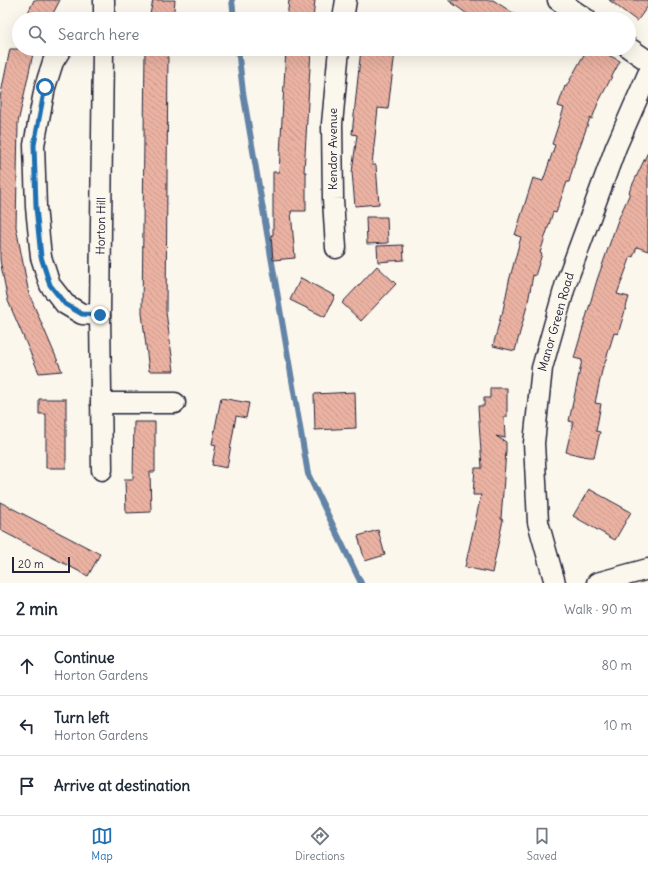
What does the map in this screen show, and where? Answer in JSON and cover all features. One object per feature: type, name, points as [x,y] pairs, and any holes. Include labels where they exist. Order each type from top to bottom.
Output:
[{"type":"street","points":[[344,12],[346,0]]},
{"type":"street","points":[[558,0],[576,12]]},
{"type":"street","points":[[636,53],[648,61]]},
{"type":"street","points":[[57,56],[53,62],[45,87],[34,145],[36,207],[41,257],[50,285],[65,304],[82,314],[100,315]]},
{"type":"street","name":"Horton Hill","points":[[102,470],[100,315],[103,56]]},
{"type":"street","name":"Kendor Avenue","points":[[336,248],[333,199],[332,124],[338,56]]},
{"type":"street","name":"Manor Green Road","points":[[555,583],[538,522],[534,443],[542,368],[566,282],[616,147],[648,74]]},
{"type":"street","points":[[101,403],[175,403]]},
{"type":"street","points":[[597,583],[648,569]]},
{"type":"building","points":[[34,0],[60,0],[54,12],[28,12]]},
{"type":"building","points":[[153,0],[175,0],[174,12],[150,12]]},
{"type":"building","points":[[289,0],[315,0],[314,12],[288,12]]},
{"type":"building","points":[[448,0],[493,0],[511,12],[464,12]]},
{"type":"building","points":[[609,0],[648,0],[648,6],[637,21],[636,12],[625,12]]},
{"type":"building","points":[[10,49],[12,49],[12,56],[32,56],[18,123],[16,227],[29,294],[62,371],[39,373],[8,301],[0,260],[0,98]]},
{"type":"building","points":[[145,56],[168,56],[166,312],[174,371],[149,371],[142,313]]},
{"type":"building","points":[[286,56],[311,56],[304,172],[306,172],[306,211],[291,211],[295,258],[273,260],[271,235],[273,235],[273,172],[279,172]]},
{"type":"building","points":[[360,56],[395,56],[388,109],[378,108],[372,165],[376,165],[379,204],[355,206],[352,172],[357,135],[352,134]]},
{"type":"building","points":[[583,56],[610,56],[620,61],[598,103],[592,119],[590,118],[569,182],[567,182],[556,213],[553,212],[540,253],[542,254],[535,276],[533,275],[528,302],[515,351],[493,346],[521,237],[515,235],[533,178],[543,181],[555,145],[552,144],[564,108],[558,106],[565,86],[566,87]]},
{"type":"building","points":[[648,152],[648,251],[637,247],[633,257],[631,256],[617,294],[629,297],[618,334],[614,333],[603,366],[595,403],[601,404],[596,431],[600,432],[594,457],[566,452],[573,422],[569,421],[582,360],[574,358],[597,280],[618,220],[630,193],[629,192]]},
{"type":"building","points":[[366,217],[387,217],[388,243],[367,244]]},
{"type":"building","points":[[403,245],[404,260],[378,262],[377,246]]},
{"type":"building","points":[[377,266],[396,284],[361,321],[342,303]]},
{"type":"building","points":[[301,278],[335,296],[325,317],[290,300]]},
{"type":"building","points":[[490,388],[507,388],[507,417],[504,417],[505,438],[496,436],[506,442],[506,451],[501,519],[503,520],[492,573],[465,567],[481,495],[473,495],[475,468],[482,468],[478,406],[484,406],[484,398],[490,398]]},
{"type":"building","points":[[355,392],[356,428],[315,430],[314,394]]},
{"type":"building","points":[[221,398],[249,403],[246,418],[236,416],[227,468],[212,465],[216,445],[212,444]]},
{"type":"building","points":[[39,399],[66,399],[66,468],[46,468],[46,414],[39,414]]},
{"type":"building","points":[[134,422],[155,422],[155,472],[150,472],[151,512],[126,513],[125,479],[133,479]]},
{"type":"building","points":[[589,489],[631,512],[615,540],[573,516]]},
{"type":"building","points":[[0,502],[100,554],[88,576],[0,530]]},
{"type":"building","points":[[378,530],[385,555],[365,561],[358,536]]},
{"type":"waterway","points":[[232,0],[233,12]]},
{"type":"waterway","points":[[239,56],[243,92],[308,474],[361,583]]},
{"type":"route","points":[[45,87],[34,145],[36,207],[41,257],[50,285],[65,304],[82,314],[100,315]]}]
